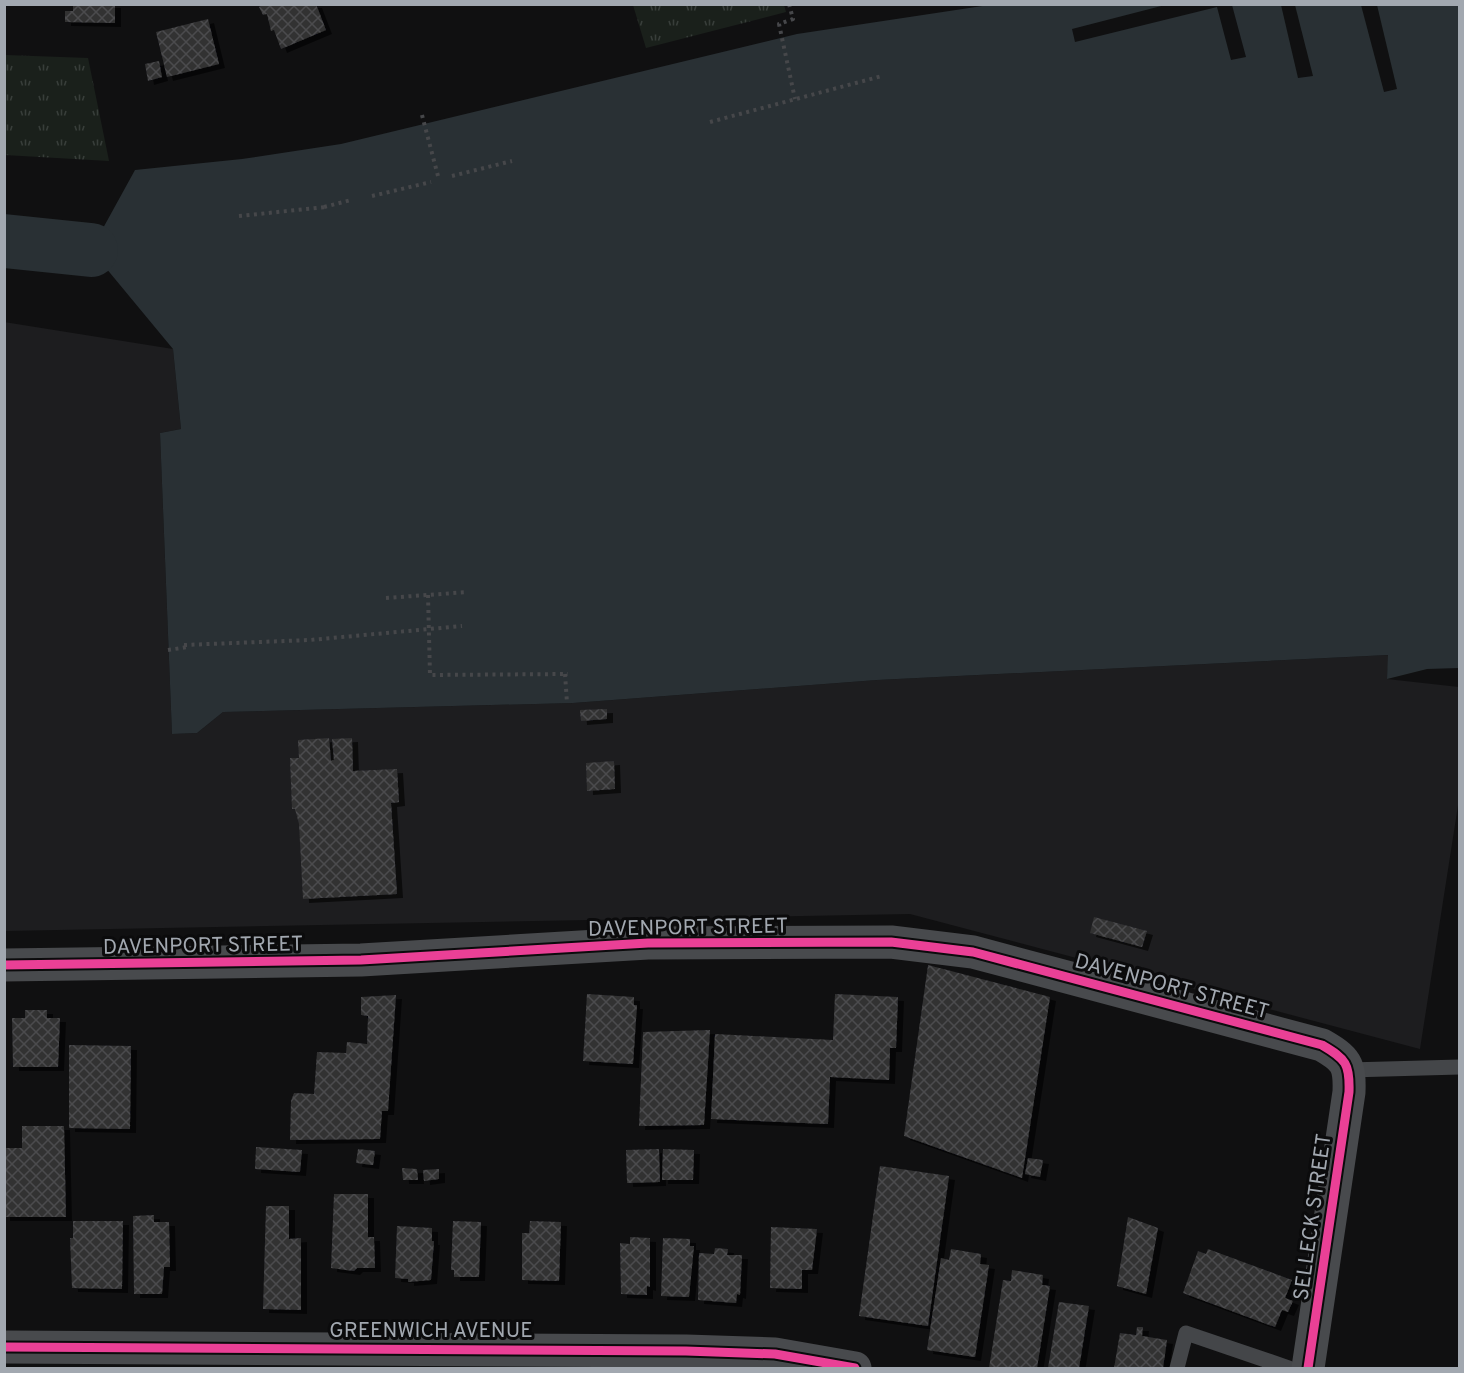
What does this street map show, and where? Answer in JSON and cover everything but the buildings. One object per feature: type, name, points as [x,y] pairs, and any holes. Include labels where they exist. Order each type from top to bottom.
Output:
[{"type":"main road","name":"DAVENPORT STREET","points":[[4,965],[361,960],[648,943],[891,942],[973,952],[1322,1045],[1340,1056],[1350,1070]]},
{"type":"main road","name":"SELLECK STREET","points":[[1308,1368],[1349,1092],[1350,1070]]},
{"type":"main road","name":"GREENWICH AVENUE","points":[[4,1347],[674,1350],[775,1354],[855,1368]]},
{"type":"lane","points":[[1350,1070],[1460,1067]]},
{"type":"lane","points":[[1177,1368],[1185,1334],[1288,1368]]},
{"type":"path","points":[[789,4],[794,19],[779,24],[795,99]]},
{"type":"path","points":[[710,122],[882,76]]},
{"type":"path","points":[[423,115],[438,176]]},
{"type":"path","points":[[452,176],[512,161]]},
{"type":"path","points":[[372,196],[431,182]]},
{"type":"path","points":[[239,216],[323,207],[351,200]]},
{"type":"path","points":[[386,598],[468,592]]},
{"type":"path","points":[[428,596],[430,675],[566,674],[567,704]]},
{"type":"path","points":[[184,645],[310,640],[462,626]]},
{"type":"path","points":[[168,650],[211,644]]},
{"type":"shaded area","points":[[989,5],[1459,5],[1459,668],[1427,669],[1387,679],[1388,655],[877,680],[573,703],[223,712],[197,733],[172,734],[160,433],[181,429],[173,349],[91,250],[135,170],[242,159],[341,144],[797,34]]},
{"type":"shaded area","points":[[4,322],[173,349],[181,429],[160,433],[172,734],[197,733],[223,712],[573,703],[877,680],[1389,655],[1387,679],[1459,687],[1459,799],[1420,1049],[910,914],[5,931]]},
{"type":"green space","points":[[633,5],[784,5],[786,12],[646,48]]},
{"type":"green space","points":[[5,55],[88,58],[109,161],[5,155]]},
{"type":"pier","points":[[1169,4],[1232,5],[1246,57],[1231,60],[1217,7],[1075,42],[1072,29]]},
{"type":"pier","points":[[1281,5],[1295,5],[1313,76],[1298,78]]},
{"type":"pier","points":[[1361,5],[1377,5],[1397,89],[1384,92]]},
{"type":"waterway","points":[[4,241],[91,250]]},
{"type":"cycle path","points":[[4,965],[361,960],[648,943],[891,942],[973,952],[1322,1045],[1345,1063],[1349,1075],[1349,1092],[1308,1368]]},
{"type":"cycle path","points":[[4,1347],[686,1351],[775,1354],[855,1368]]}]
